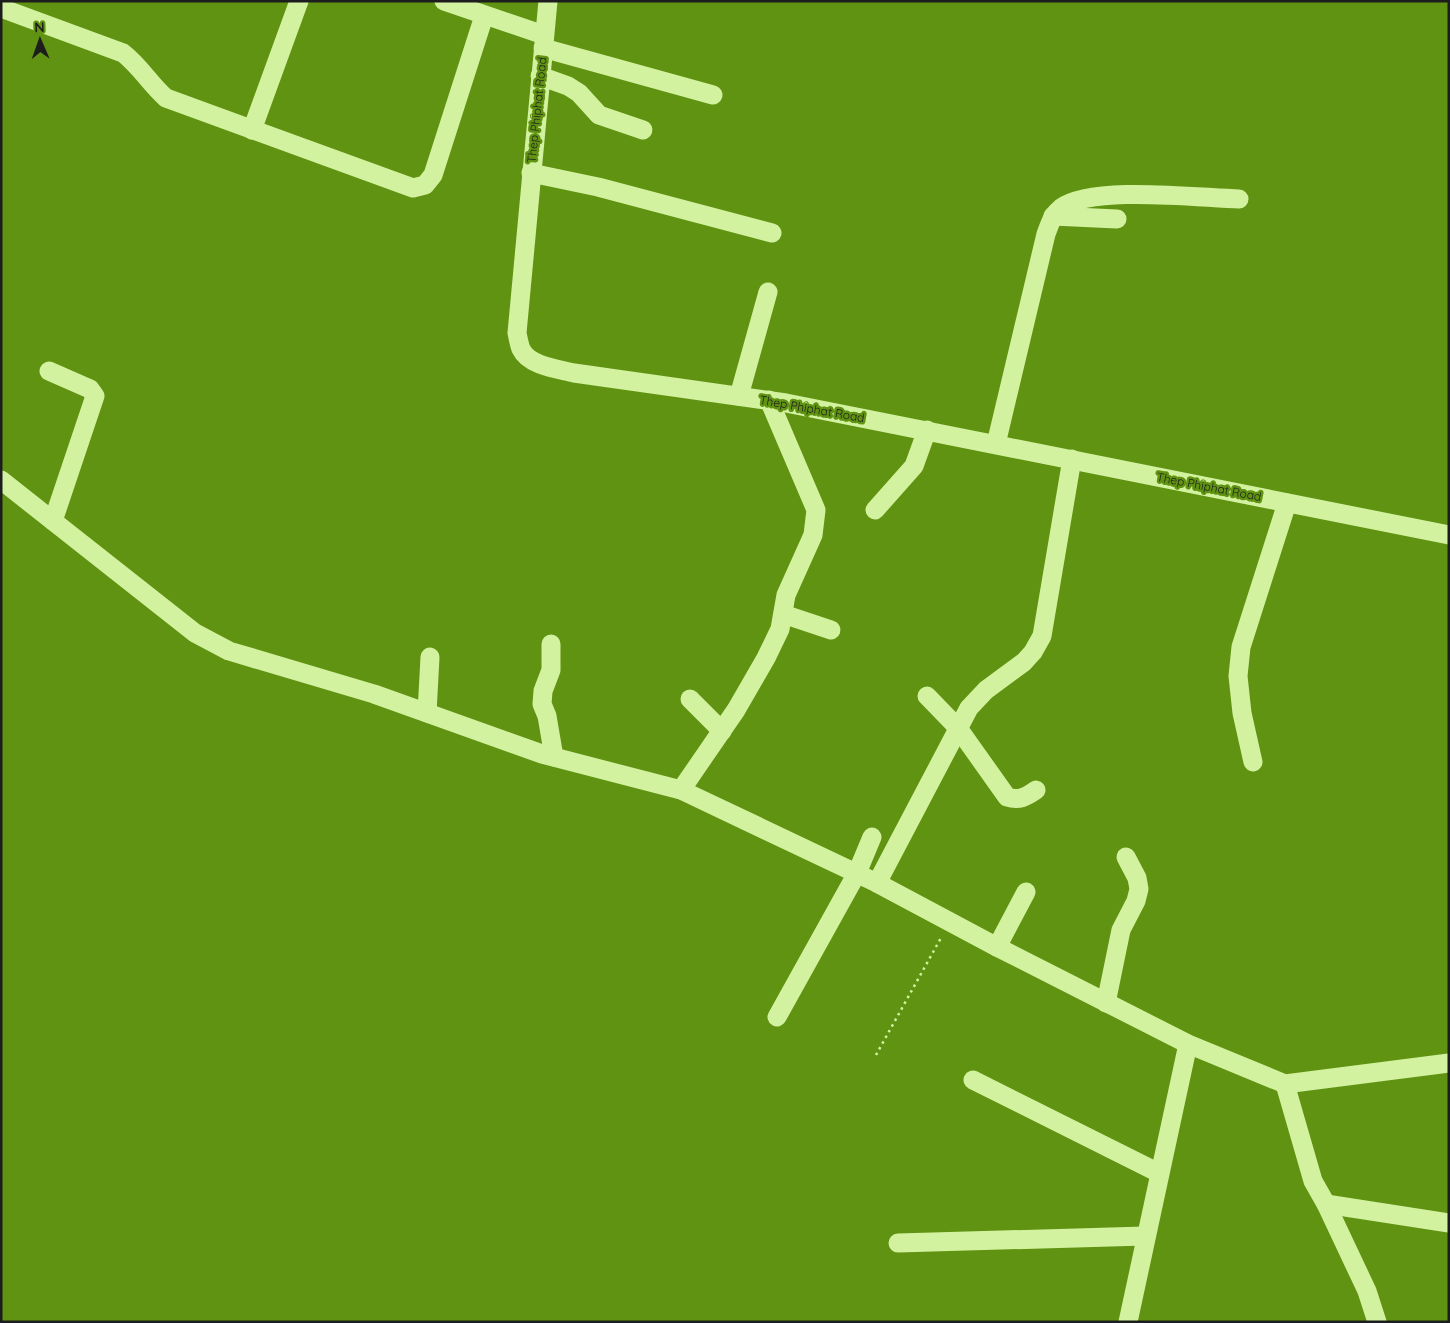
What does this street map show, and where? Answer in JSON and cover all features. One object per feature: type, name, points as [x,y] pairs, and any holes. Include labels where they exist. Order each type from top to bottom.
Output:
[{"type":"street","points":[[252,130],[299,1]]},
{"type":"street","points":[[444,1],[544,41],[713,96]]},
{"type":"street","name":"Thep Phiphat Road","points":[[548,1],[517,333],[521,349],[529,358],[574,373],[770,400],[1449,535]]},
{"type":"street","points":[[1,8],[123,53],[137,64],[152,85],[166,98],[413,188],[425,185],[433,175],[484,16]]},
{"type":"street","points":[[540,76],[568,86],[579,93],[599,115],[644,130]]},
{"type":"street","points":[[531,172],[598,187],[772,233]]},
{"type":"street","points":[[996,444],[1046,234],[1053,216],[1062,208],[1079,199],[1109,194],[1239,199]]},
{"type":"street","points":[[1053,216],[1117,219]]},
{"type":"street","points":[[739,396],[768,292]]},
{"type":"street","points":[[49,371],[90,389],[95,396],[53,521]]},
{"type":"street","points":[[681,790],[722,731],[766,658],[780,629],[786,595],[814,535],[816,510],[770,400]]},
{"type":"street","points":[[875,510],[914,466],[927,430]]},
{"type":"street","points":[[877,883],[969,708],[986,690],[1024,662],[1033,652],[1042,636],[1072,459]]},
{"type":"street","points":[[1,480],[195,632],[229,651],[374,694],[554,757],[681,790],[877,883],[997,947],[1188,1044],[1285,1084],[1449,1062]]},
{"type":"street","points":[[1253,762],[1238,688],[1241,647],[1287,503]]},
{"type":"street","points":[[783,614],[831,630]]},
{"type":"street","points":[[551,644],[551,670],[543,691],[542,704],[547,716],[554,757]]},
{"type":"street","points":[[427,713],[430,657]]},
{"type":"street","points":[[927,696],[958,728],[1006,797],[1020,798],[1036,790]]},
{"type":"street","points":[[690,699],[722,731]]},
{"type":"street","points":[[777,1017],[857,873],[872,837]]},
{"type":"street","points":[[1106,1003],[1121,930],[1136,901],[1139,889],[1137,878],[1126,857]]},
{"type":"street","points":[[997,947],[1026,892]]},
{"type":"street","points":[[1128,1322],[1145,1236],[1188,1044]]},
{"type":"street","points":[[973,1080],[1159,1173]]},
{"type":"street","points":[[1285,1084],[1304,1156],[1313,1182],[1326,1204],[1367,1291],[1377,1322]]},
{"type":"street","points":[[1326,1204],[1449,1223]]},
{"type":"street","points":[[898,1243],[1145,1236]]},
{"type":"path","points":[[876,1055],[950,922]]}]
